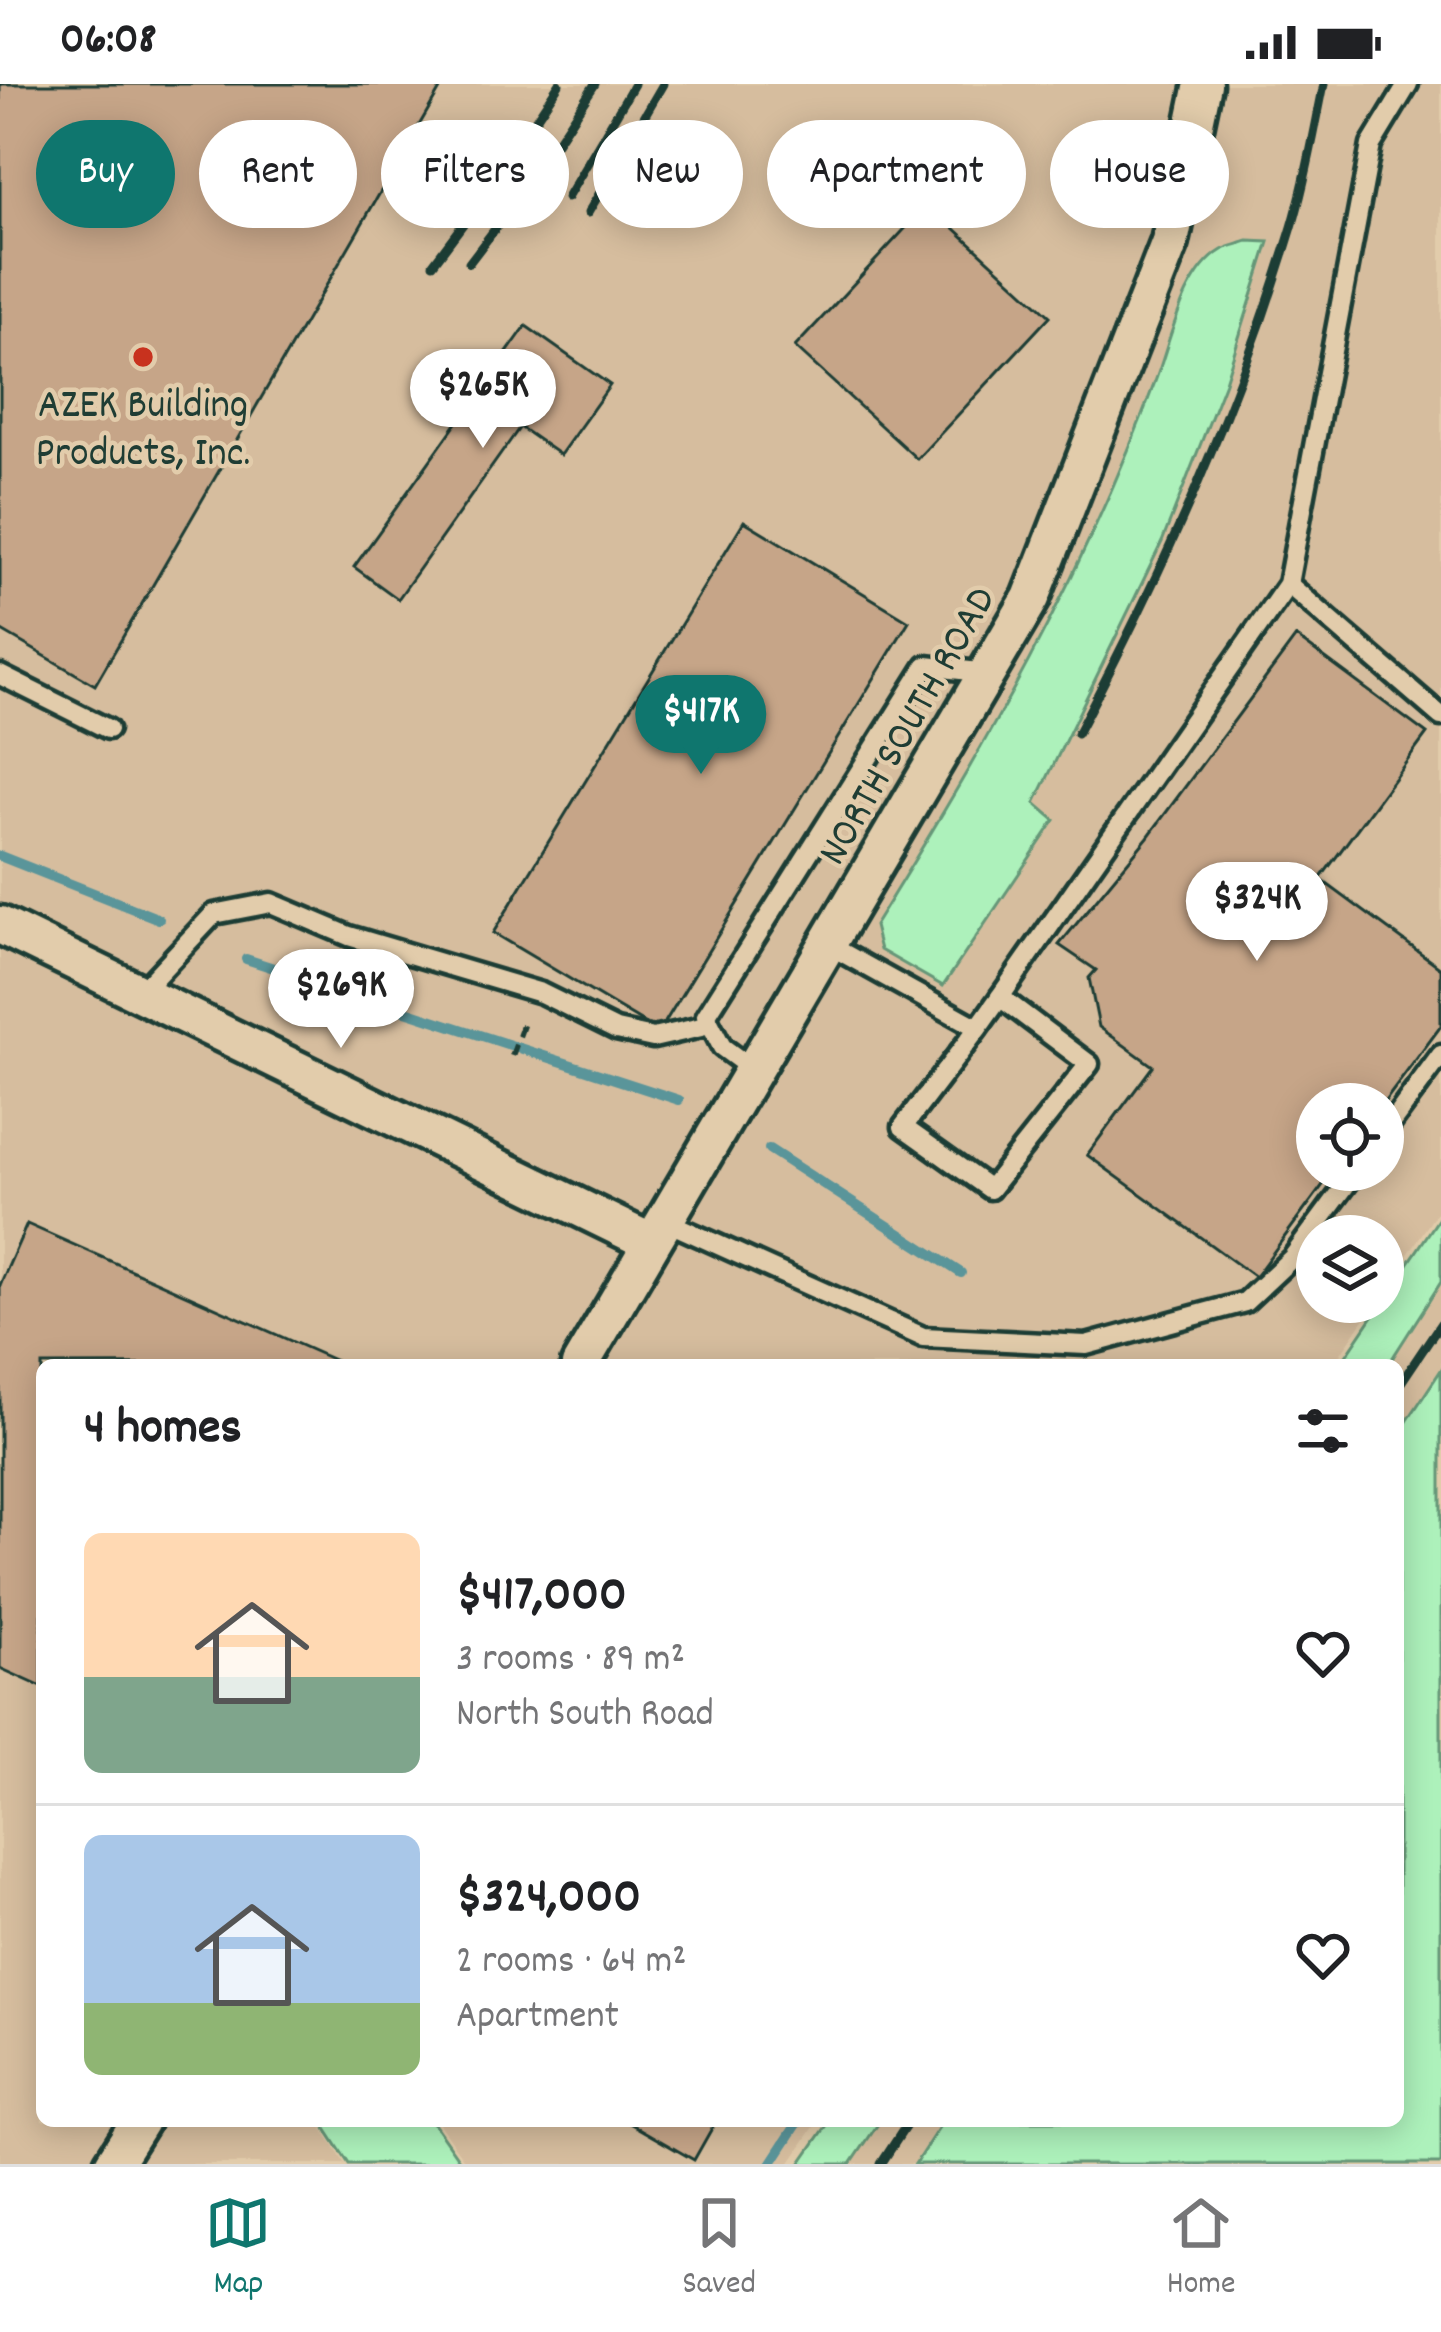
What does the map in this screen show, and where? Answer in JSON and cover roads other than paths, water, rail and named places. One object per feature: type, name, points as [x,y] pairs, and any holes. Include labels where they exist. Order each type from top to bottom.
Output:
[{"type":"street","name":"NORTH SOUTH ROAD","points":[[583,1359],[1031,598],[1170,242],[1203,84]]},
{"type":"street","points":[[0,925],[657,1231]]},
{"type":"street","points":[[113,2164],[136,2127]]},
{"type":"lane","points":[[1000,997],[1089,1064],[990,1189],[903,1126],[978,1028],[1288,584],[1371,145],[1408,84]]},
{"type":"lane","points":[[1288,584],[1441,716]]},
{"type":"lane","points":[[752,1069],[722,1047],[706,1016],[926,666],[987,674]]},
{"type":"lane","points":[[0,675],[108,729]]},
{"type":"lane","points":[[140,993],[214,914],[271,902],[349,936],[541,993],[616,1030],[652,1038],[710,1025]]},
{"type":"lane","points":[[827,944],[978,1028]]},
{"type":"lane","points":[[1404,1105],[1441,1055]]},
{"type":"lane","points":[[657,1231],[923,1337],[1086,1345],[1245,1302],[1292,1258],[1341,1191]]},
{"type":"waterway","points":[[0,856],[159,919]]},
{"type":"waterway","points":[[246,959],[679,1100]]},
{"type":"waterway","points":[[769,1149],[961,1273]]},
{"type":"waterway","points":[[771,2164],[795,2127]]},
{"type":"railway","points":[[433,264],[559,84]]},
{"type":"railway","points":[[469,263],[527,187],[595,84]]},
{"type":"railway","points":[[569,195],[634,84]]},
{"type":"railway","points":[[588,213],[663,84]]},
{"type":"railway","points":[[1077,734],[1169,548],[1248,358],[1297,210],[1324,84]]},
{"type":"railway","points":[[1404,1378],[1441,1323]]},
{"type":"railway","points":[[881,2164],[905,2127]]},
{"type":"place","name":"AZEK Building Products, Inc.","points":[[143,357]]}]
